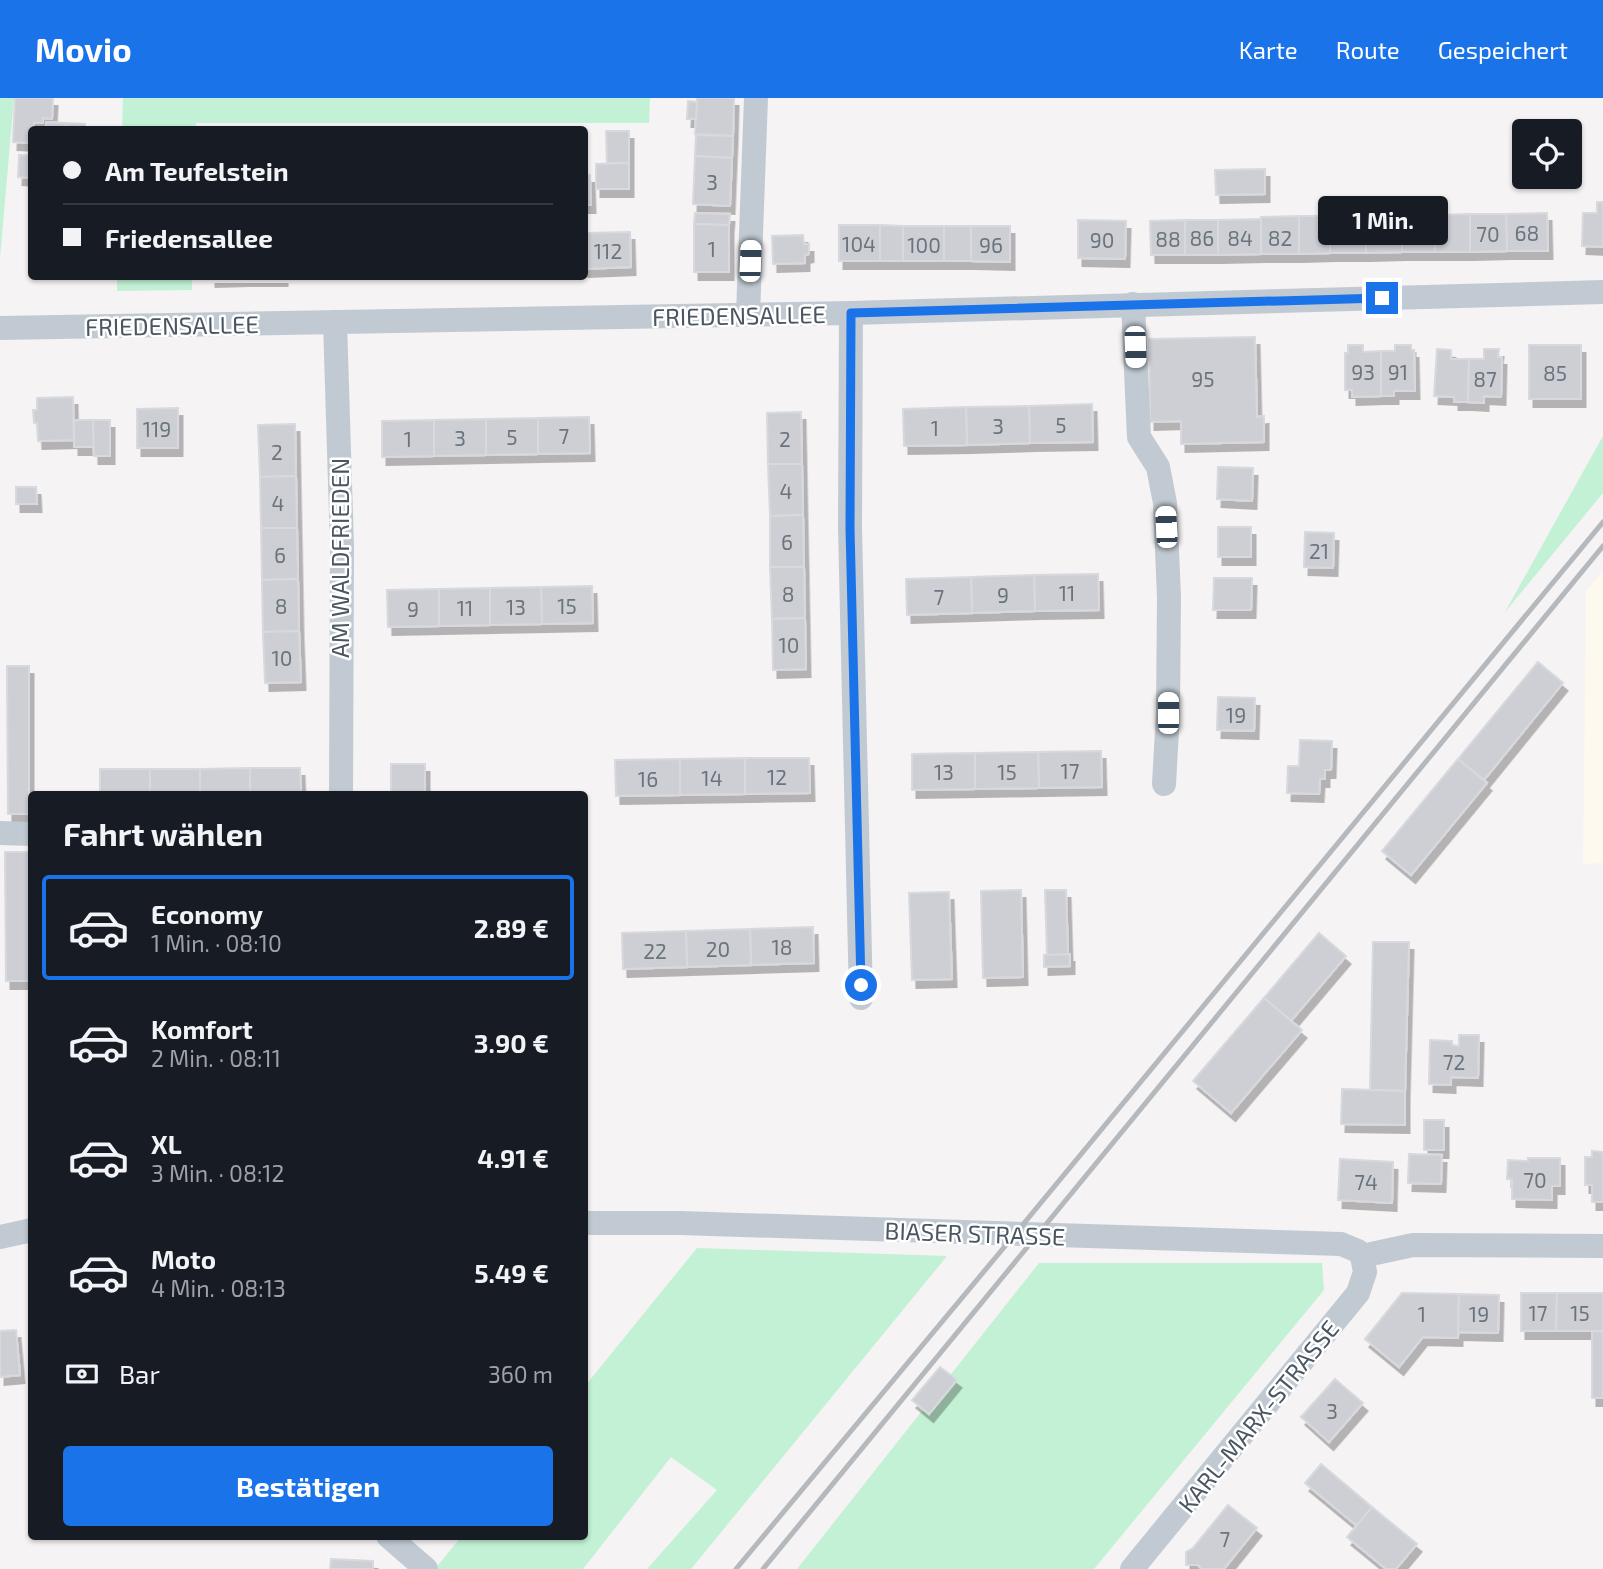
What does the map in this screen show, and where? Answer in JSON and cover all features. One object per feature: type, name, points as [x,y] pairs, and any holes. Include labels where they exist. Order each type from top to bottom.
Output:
[{"type":"street","points":[[748,315],[756,98]]},
{"type":"street","name":"FRIEDENSALLEE","points":[[0,328],[851,313],[1603,292]]},
{"type":"street","points":[[1133,304],[1139,437],[1158,467],[1165,503],[1169,649],[1164,784]]},
{"type":"street","points":[[851,313],[850,528],[862,998]]},
{"type":"street","name":"AM WALDFRIEDEN","points":[[335,322],[342,547],[341,791]]},
{"type":"street","points":[[0,833],[28,834]]},
{"type":"street","name":"BIASER STRASSE","points":[[588,1223],[680,1223],[1341,1244],[1358,1251],[1362,1256]]},
{"type":"street","points":[[0,1237],[28,1231]]},
{"type":"street","points":[[1362,1256],[1413,1245],[1603,1246]]},
{"type":"street","name":"KARL-MARX-STRASSE","points":[[1132,1569],[1359,1293],[1365,1272],[1362,1256]]},
{"type":"street","points":[[393,1540],[426,1569]]},
{"type":"shaded area","points":[[1603,570],[1603,863],[1583,864],[1586,591]]},
{"type":"green space","points":[[0,98],[14,98],[0,258]]},
{"type":"green space","points":[[123,98],[650,98],[649,123],[196,123],[196,126],[122,126]]},
{"type":"green space","points":[[117,280],[192,280],[192,290],[117,291]]},
{"type":"green space","points":[[1603,436],[1603,493],[1505,612]]},
{"type":"green space","points":[[697,1248],[947,1256],[691,1569],[647,1569],[717,1490],[671,1457],[583,1569],[435,1569],[459,1540],[588,1540],[588,1382]]},
{"type":"green space","points":[[1039,1263],[1322,1263],[1324,1290],[1094,1569],[797,1569]]},
{"type":"building","points":[[15,98],[53,98],[52,119],[43,118],[43,123],[28,126],[28,143],[13,142]]},
{"type":"building","points":[[697,98],[734,98],[733,136],[695,134]]},
{"type":"building","points":[[688,101],[697,102],[696,119],[687,119]]},
{"type":"building","points":[[46,122],[66,123],[66,126],[46,126]]},
{"type":"building","points":[[66,123],[85,124],[85,126],[66,126]]},
{"type":"building","points":[[606,131],[629,131],[629,163],[607,163]]},
{"type":"building","points":[[696,135],[733,136],[732,158],[695,156]]},
{"type":"building","points":[[19,155],[28,155],[28,178],[18,177]]},
{"type":"building","points":[[695,156],[732,158],[730,206],[693,204]]},
{"type":"building","points":[[629,163],[629,189],[596,189],[596,164]]},
{"type":"building","points":[[1265,169],[1265,194],[1216,195],[1215,170]]},
{"type":"building","points":[[588,175],[590,175],[591,205],[588,205]]},
{"type":"building","points":[[1597,202],[1603,202],[1603,247],[1582,246],[1583,213],[1597,213]]},
{"type":"building","points":[[695,213],[730,214],[729,225],[694,224]]},
{"type":"building","points":[[1547,213],[1548,251],[1507,251],[1506,214]]},
{"type":"building","points":[[1470,214],[1470,252],[1435,252],[1435,215]]},
{"type":"building","points":[[1470,214],[1506,214],[1507,251],[1470,252]]},
{"type":"building","points":[[1402,215],[1402,252],[1366,253],[1366,216]]},
{"type":"building","points":[[1402,215],[1435,215],[1435,252],[1402,252]]},
{"type":"building","points":[[1299,216],[1299,254],[1261,254],[1261,217]]},
{"type":"building","points":[[1299,216],[1330,216],[1330,253],[1299,254]]},
{"type":"building","points":[[1330,216],[1366,216],[1366,253],[1330,253]]},
{"type":"building","points":[[1261,219],[1261,254],[1218,255],[1218,220]]},
{"type":"building","points":[[1078,220],[1126,221],[1125,259],[1078,258]]},
{"type":"building","points":[[1185,220],[1185,255],[1151,255],[1150,221]]},
{"type":"building","points":[[1185,220],[1218,220],[1218,255],[1185,255]]},
{"type":"building","points":[[694,224],[729,225],[729,272],[694,272]]},
{"type":"building","points":[[839,225],[880,225],[880,261],[839,261]]},
{"type":"building","points":[[880,225],[903,226],[903,261],[880,261]]},
{"type":"building","points":[[903,226],[944,226],[944,261],[903,261]]},
{"type":"building","points":[[944,226],[971,226],[971,261],[944,261]]},
{"type":"building","points":[[971,226],[1010,226],[1010,262],[971,261]]},
{"type":"building","points":[[630,232],[631,267],[588,269],[588,233]]},
{"type":"building","points":[[803,235],[804,244],[809,244],[805,263],[773,264],[772,236]]},
{"type":"building","points":[[1255,337],[1257,417],[1264,416],[1264,442],[1181,444],[1181,421],[1150,422],[1149,339]]},
{"type":"building","points":[[1348,345],[1363,345],[1363,352],[1381,351],[1381,396],[1352,397],[1352,390],[1345,390],[1345,353],[1348,353]]},
{"type":"building","points":[[1395,345],[1411,345],[1411,350],[1414,350],[1415,391],[1394,391],[1394,396],[1381,396],[1381,351],[1395,351]]},
{"type":"building","points":[[1529,345],[1581,345],[1581,399],[1529,399]]},
{"type":"building","points":[[1437,349],[1451,350],[1451,359],[1469,359],[1468,402],[1454,402],[1454,397],[1434,396]]},
{"type":"building","points":[[1484,349],[1499,349],[1498,357],[1502,357],[1501,397],[1484,396],[1484,403],[1468,402],[1469,359],[1484,359]]},
{"type":"building","points":[[73,397],[74,440],[38,441],[33,410],[37,410],[37,398]]},
{"type":"building","points":[[1092,404],[1093,442],[1030,443],[1029,406]]},
{"type":"building","points":[[1029,406],[1030,443],[967,445],[966,407]]},
{"type":"building","points":[[966,407],[967,445],[904,446],[903,409]]},
{"type":"building","points":[[178,408],[178,448],[137,448],[137,409]]},
{"type":"building","points":[[801,412],[802,464],[768,464],[767,413]]},
{"type":"building","points":[[589,417],[590,453],[538,454],[538,418]]},
{"type":"building","points":[[538,418],[538,454],[486,455],[486,419]]},
{"type":"building","points":[[486,419],[486,455],[434,456],[434,420]]},
{"type":"building","points":[[74,420],[93,420],[94,447],[74,447]]},
{"type":"building","points":[[93,420],[110,420],[110,456],[94,456]]},
{"type":"building","points":[[434,420],[434,456],[382,457],[382,421]]},
{"type":"building","points":[[295,424],[296,476],[260,477],[258,425]]},
{"type":"building","points":[[768,464],[802,464],[803,515],[770,516]]},
{"type":"building","points":[[1218,467],[1253,468],[1252,501],[1217,499]]},
{"type":"building","points":[[296,476],[297,528],[261,528],[260,477]]},
{"type":"building","points":[[16,487],[36,487],[37,504],[16,504]]},
{"type":"building","points":[[803,515],[804,567],[770,567],[770,516]]},
{"type":"building","points":[[1218,527],[1251,527],[1251,557],[1218,557]]},
{"type":"building","points":[[261,528],[297,528],[298,579],[262,580]]},
{"type":"building","points":[[1305,532],[1334,533],[1333,568],[1304,567]]},
{"type":"building","points":[[770,567],[804,567],[805,618],[772,619]]},
{"type":"building","points":[[1098,574],[1099,610],[1035,611],[1034,575]]},
{"type":"building","points":[[1034,575],[1035,611],[972,613],[971,577]]},
{"type":"building","points":[[971,577],[972,613],[907,615],[906,579]]},
{"type":"building","points":[[1214,578],[1252,578],[1251,610],[1213,610]]},
{"type":"building","points":[[298,579],[299,631],[263,632],[262,580]]},
{"type":"building","points":[[592,586],[593,623],[542,624],[541,587]]},
{"type":"building","points":[[541,587],[542,624],[490,625],[490,588]]},
{"type":"building","points":[[490,588],[490,625],[439,626],[439,589]]},
{"type":"building","points":[[439,589],[439,626],[388,627],[387,590]]},
{"type":"building","points":[[805,618],[806,669],[773,670],[772,619]]},
{"type":"building","points":[[299,631],[301,682],[265,683],[263,632]]},
{"type":"building","points":[[1538,662],[1563,683],[1484,780],[1458,759]]},
{"type":"building","points":[[7,666],[29,666],[28,814],[8,814]]},
{"type":"building","points":[[1218,697],[1255,698],[1254,731],[1217,730]]},
{"type":"building","points":[[1300,740],[1332,741],[1331,770],[1325,770],[1325,779],[1320,779],[1319,794],[1287,793],[1288,766],[1299,766]]},
{"type":"building","points":[[1101,751],[1102,787],[1039,788],[1038,752]]},
{"type":"building","points":[[1038,752],[1039,788],[975,789],[975,753]]},
{"type":"building","points":[[975,753],[975,789],[912,790],[912,754]]},
{"type":"building","points":[[745,758],[745,794],[680,795],[680,759]]},
{"type":"building","points":[[745,758],[809,758],[810,793],[745,794]]},
{"type":"building","points":[[680,759],[680,795],[616,796],[615,760]]},
{"type":"building","points":[[1458,759],[1487,783],[1411,875],[1382,851]]},
{"type":"building","points":[[391,764],[425,764],[425,791],[391,791]]},
{"type":"building","points":[[250,768],[300,768],[301,791],[250,791]]},
{"type":"building","points":[[250,768],[250,791],[200,791],[200,769]]},
{"type":"building","points":[[100,769],[150,769],[150,791],[100,791]]},
{"type":"building","points":[[150,769],[200,769],[200,791],[150,791]]},
{"type":"building","points":[[5,852],[28,852],[28,981],[6,981]]},
{"type":"building","points":[[1021,890],[1023,977],[983,978],[981,891]]},
{"type":"building","points":[[1045,890],[1066,890],[1068,955],[1047,955]]},
{"type":"building","points":[[949,892],[952,979],[912,980],[909,893]]},
{"type":"building","points":[[813,927],[814,963],[751,965],[750,929]]},
{"type":"building","points":[[750,929],[751,965],[687,967],[686,931]]},
{"type":"building","points":[[686,931],[687,967],[623,969],[622,933]]},
{"type":"building","points":[[1319,933],[1346,956],[1291,1021],[1264,998]]},
{"type":"building","points":[[1373,942],[1409,942],[1405,1091],[1370,1090]]},
{"type":"building","points":[[1070,954],[1070,966],[1044,967],[1044,955]]},
{"type":"building","points":[[1264,998],[1302,1030],[1231,1113],[1193,1081]]},
{"type":"building","points":[[1459,1035],[1479,1035],[1478,1078],[1451,1077],[1451,1085],[1429,1084],[1430,1040],[1452,1041],[1452,1045],[1459,1046]]},
{"type":"building","points":[[1342,1089],[1405,1091],[1405,1125],[1341,1124]]},
{"type":"building","points":[[1424,1120],[1444,1120],[1444,1150],[1424,1150]]},
{"type":"building","points":[[1592,1151],[1603,1152],[1603,1202],[1592,1202],[1592,1185],[1585,1185],[1585,1157],[1592,1157]]},
{"type":"building","points":[[1409,1154],[1442,1155],[1441,1184],[1408,1183]]},
{"type":"building","points":[[1528,1158],[1560,1158],[1560,1186],[1552,1186],[1552,1200],[1512,1199],[1512,1179],[1507,1179],[1508,1160],[1528,1161]]},
{"type":"building","points":[[1340,1159],[1393,1162],[1392,1203],[1338,1200]]},
{"type":"building","points":[[1402,1293],[1459,1294],[1458,1338],[1423,1337],[1399,1367],[1365,1339]]},
{"type":"building","points":[[1521,1293],[1557,1293],[1556,1331],[1521,1331]]},
{"type":"building","points":[[1557,1293],[1603,1293],[1603,1331],[1556,1331]]},
{"type":"building","points":[[1459,1294],[1499,1295],[1498,1333],[1458,1332]]},
{"type":"building","points":[[16,1330],[20,1375],[0,1377],[0,1331]]},
{"type":"building","points":[[1592,1331],[1603,1331],[1603,1398],[1592,1398]]},
{"type":"building","points":[[940,1367],[957,1380],[929,1414],[912,1400]]},
{"type":"building","points":[[1335,1379],[1363,1403],[1329,1442],[1301,1417]]},
{"type":"building","points":[[1321,1464],[1372,1507],[1357,1526],[1305,1483]]},
{"type":"building","points":[[1228,1505],[1257,1528],[1224,1569],[1202,1569],[1198,1565],[1186,1565],[1186,1552],[1193,1548]]},
{"type":"building","points":[[1372,1507],[1417,1544],[1396,1569],[1386,1569],[1347,1537]]},
{"type":"building","points":[[331,1559],[373,1561],[373,1569],[330,1569]]},
{"type":"railway","points":[[736,1569],[1603,522]]},
{"type":"railway","points":[[763,1569],[1603,546]]},
{"type":"route","points":[[861,985],[850,528],[851,313],[1382,298]]}]
